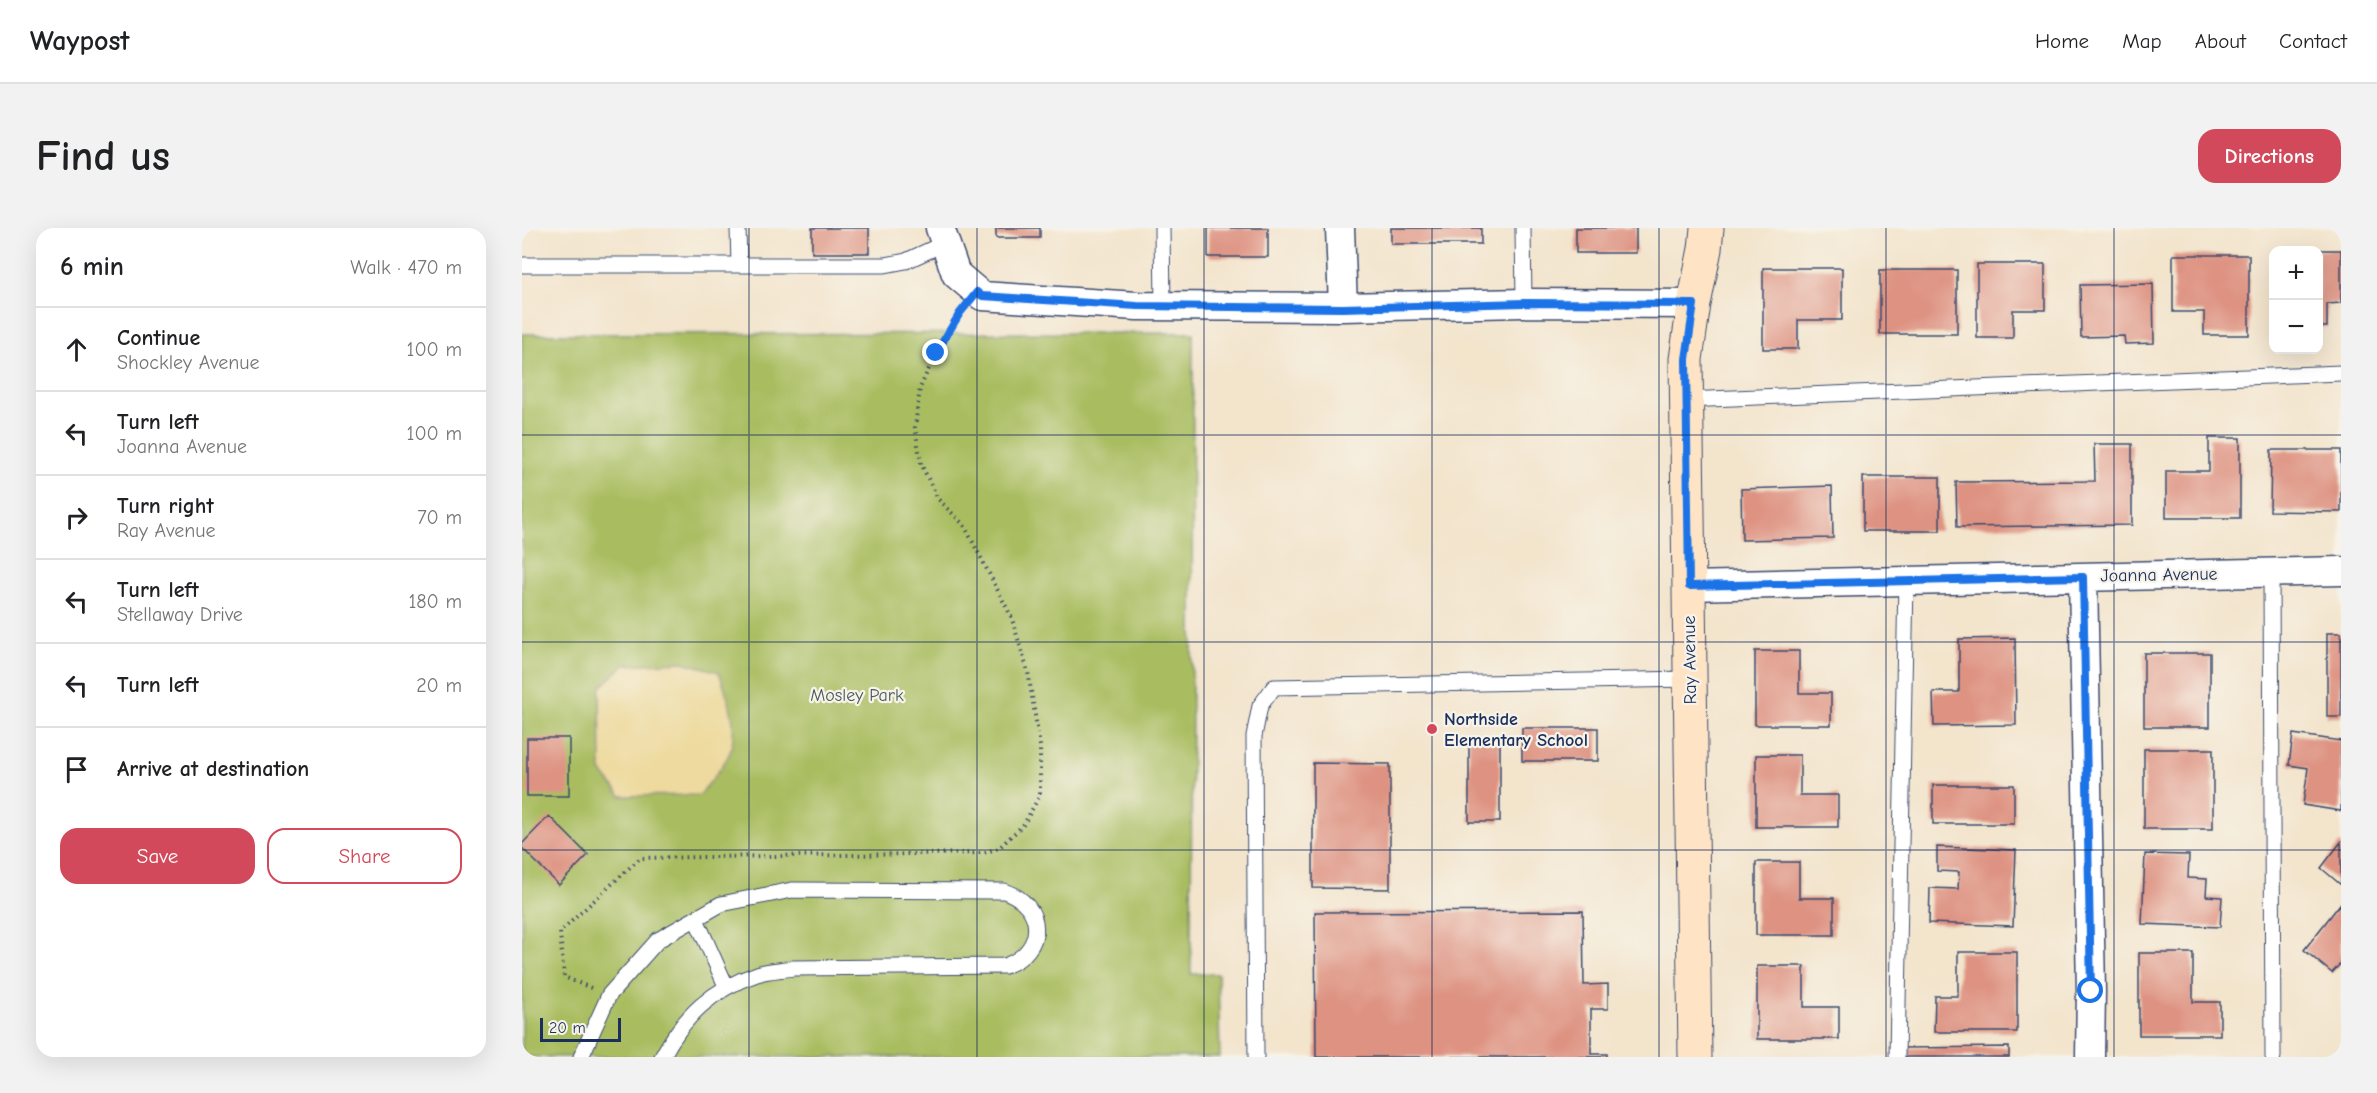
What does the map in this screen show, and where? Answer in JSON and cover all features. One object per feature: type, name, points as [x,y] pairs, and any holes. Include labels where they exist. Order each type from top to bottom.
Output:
[{"type":"street","points":[[1340,228],[1343,308]]},
{"type":"street","name":"Ray Avenue","points":[[1695,1057],[1686,359],[1707,228]]},
{"type":"street","points":[[942,235],[956,274],[982,296],[1163,306],[1343,308],[1524,303],[1694,304]]},
{"type":"street","name":"Joanna Avenue","points":[[1689,586],[2341,571]]},
{"type":"street","points":[[2083,577],[2091,980],[2090,1057]]},
{"type":"lane","points":[[738,228],[739,265]]},
{"type":"lane","points":[[1162,228],[1163,306]]},
{"type":"lane","points":[[1523,228],[1524,303]]},
{"type":"lane","points":[[522,265],[885,265],[906,261],[942,235]]},
{"type":"lane","points":[[1686,400],[2341,373]]},
{"type":"lane","points":[[2271,572],[2273,1057]]},
{"type":"lane","points":[[1897,1057],[1906,581]]},
{"type":"lane","points":[[1256,1057],[1254,736],[1260,706],[1274,687],[1690,678]]},
{"type":"lane","points":[[581,1057],[609,995],[658,940],[721,904],[792,890],[1004,891],[1022,899],[1034,915],[1036,928],[1034,941],[1027,953],[1017,962],[1005,966],[793,968],[759,973],[726,986],[698,1007],[675,1033],[662,1057]]},
{"type":"lane","points":[[696,919],[726,986]]},
{"type":"path","points":[[609,995],[564,977],[560,932],[639,858],[983,853],[999,848],[1024,824],[1040,795],[1040,746],[1028,672],[1011,616],[964,525],[938,499],[921,464],[915,427],[920,388],[948,333],[977,292]]},
{"type":"green space","name":"Mosley Park","points":[[1193,333],[1191,974],[1218,974],[1220,1057],[522,1057],[522,334]]},
{"type":"sand","points":[[683,662],[719,672],[729,701],[733,722],[732,742],[728,757],[700,795],[621,796],[601,771],[600,688],[624,665]]},
{"type":"building","points":[[812,228],[869,228],[869,253],[812,253]]},
{"type":"building","points":[[996,228],[1040,228],[1040,238],[996,238]]},
{"type":"building","points":[[1208,228],[1268,228],[1268,257],[1208,257]]},
{"type":"building","points":[[1391,228],[1481,228],[1481,244],[1391,244]]},
{"type":"building","points":[[1576,228],[1636,228],[1636,253],[1576,253]]},
{"type":"building","points":[[2323,250],[2341,250],[2341,303],[2327,304],[2327,327],[2323,327]]},
{"type":"building","points":[[2173,255],[2249,255],[2249,335],[2204,335],[2204,312],[2173,312]]},
{"type":"building","points":[[1977,264],[2045,264],[2045,310],[2013,310],[2013,338],[1977,338]]},
{"type":"building","points":[[1763,268],[1842,268],[1842,320],[1798,320],[1798,349],[1763,349]]},
{"type":"building","points":[[1880,270],[1957,270],[1957,334],[1880,334]]},
{"type":"building","points":[[2153,284],[2154,343],[2125,344],[2124,336],[2081,337],[2080,285]]},
{"type":"building","points":[[2209,438],[2240,438],[2240,518],[2166,518],[2166,471],[2209,471]]},
{"type":"building","points":[[2094,444],[2132,444],[2132,525],[1957,527],[1956,482],[2095,481]]},
{"type":"building","points":[[2271,450],[2341,450],[2341,512],[2270,511]]},
{"type":"building","points":[[1863,477],[1940,477],[1940,531],[1863,531]]},
{"type":"building","points":[[1832,486],[1833,538],[1742,540],[1741,489]]},
{"type":"building","points":[[2327,633],[2341,633],[2341,717],[2327,717]]},
{"type":"building","points":[[2015,638],[2016,725],[1934,726],[1933,692],[1959,692],[1959,639]]},
{"type":"building","points":[[1755,651],[1799,651],[1799,693],[1831,693],[1831,725],[1755,725]]},
{"type":"building","points":[[2144,653],[2210,653],[2210,727],[2144,727]]},
{"type":"building","points":[[1522,728],[1598,728],[1598,761],[1522,761]]},
{"type":"building","points":[[2293,734],[2341,741],[2341,811],[2303,805],[2308,768],[2289,765]]},
{"type":"building","points":[[527,738],[569,738],[569,796],[527,796]]},
{"type":"building","points":[[1469,739],[1500,739],[1500,822],[1469,822]]},
{"type":"building","points":[[2144,749],[2213,749],[2213,829],[2144,829]]},
{"type":"building","points":[[1756,755],[1800,755],[1800,795],[1838,795],[1838,827],[1756,827]]},
{"type":"building","points":[[1313,763],[1390,764],[1390,889],[1313,888]]},
{"type":"building","points":[[1933,785],[2014,785],[2014,824],[1933,824]]},
{"type":"building","points":[[549,816],[588,855],[559,885],[522,848],[522,844]]},
{"type":"building","points":[[2341,842],[2341,885],[2321,868]]},
{"type":"building","points":[[1937,847],[2016,850],[2013,926],[1929,923],[1930,888],[1958,889],[1959,872],[1937,871]]},
{"type":"building","points":[[2145,854],[2189,855],[2188,878],[2207,879],[2206,896],[2222,897],[2220,927],[2142,924]]},
{"type":"building","points":[[1756,862],[1799,862],[1799,898],[1834,898],[1834,935],[1756,935]]},
{"type":"building","points":[[2341,903],[2341,963],[2332,973],[2304,950]]},
{"type":"building","points":[[1583,911],[1584,985],[1608,984],[1608,1009],[1591,1009],[1591,1054],[1607,1054],[1607,1057],[1316,1057],[1315,912]]},
{"type":"building","points":[[1958,952],[2017,952],[2017,1032],[1934,1032],[1935,996],[1958,996]]},
{"type":"building","points":[[2139,953],[2193,953],[2193,1002],[2220,1002],[2220,1035],[2139,1035]]},
{"type":"building","points":[[1757,966],[1804,966],[1804,1007],[1839,1007],[1839,1039],[1757,1039]]},
{"type":"building","points":[[2009,1047],[2009,1057],[1901,1057],[1901,1048]]},
{"type":"place","name":"Northside Elementary School","points":[[1432,729]]},
{"type":"route","points":[[936,353],[960,313],[977,292],[982,296],[1137,306],[1343,308],[1524,303],[1694,304],[1686,359],[1689,586],[2083,577],[2091,991]]}]
